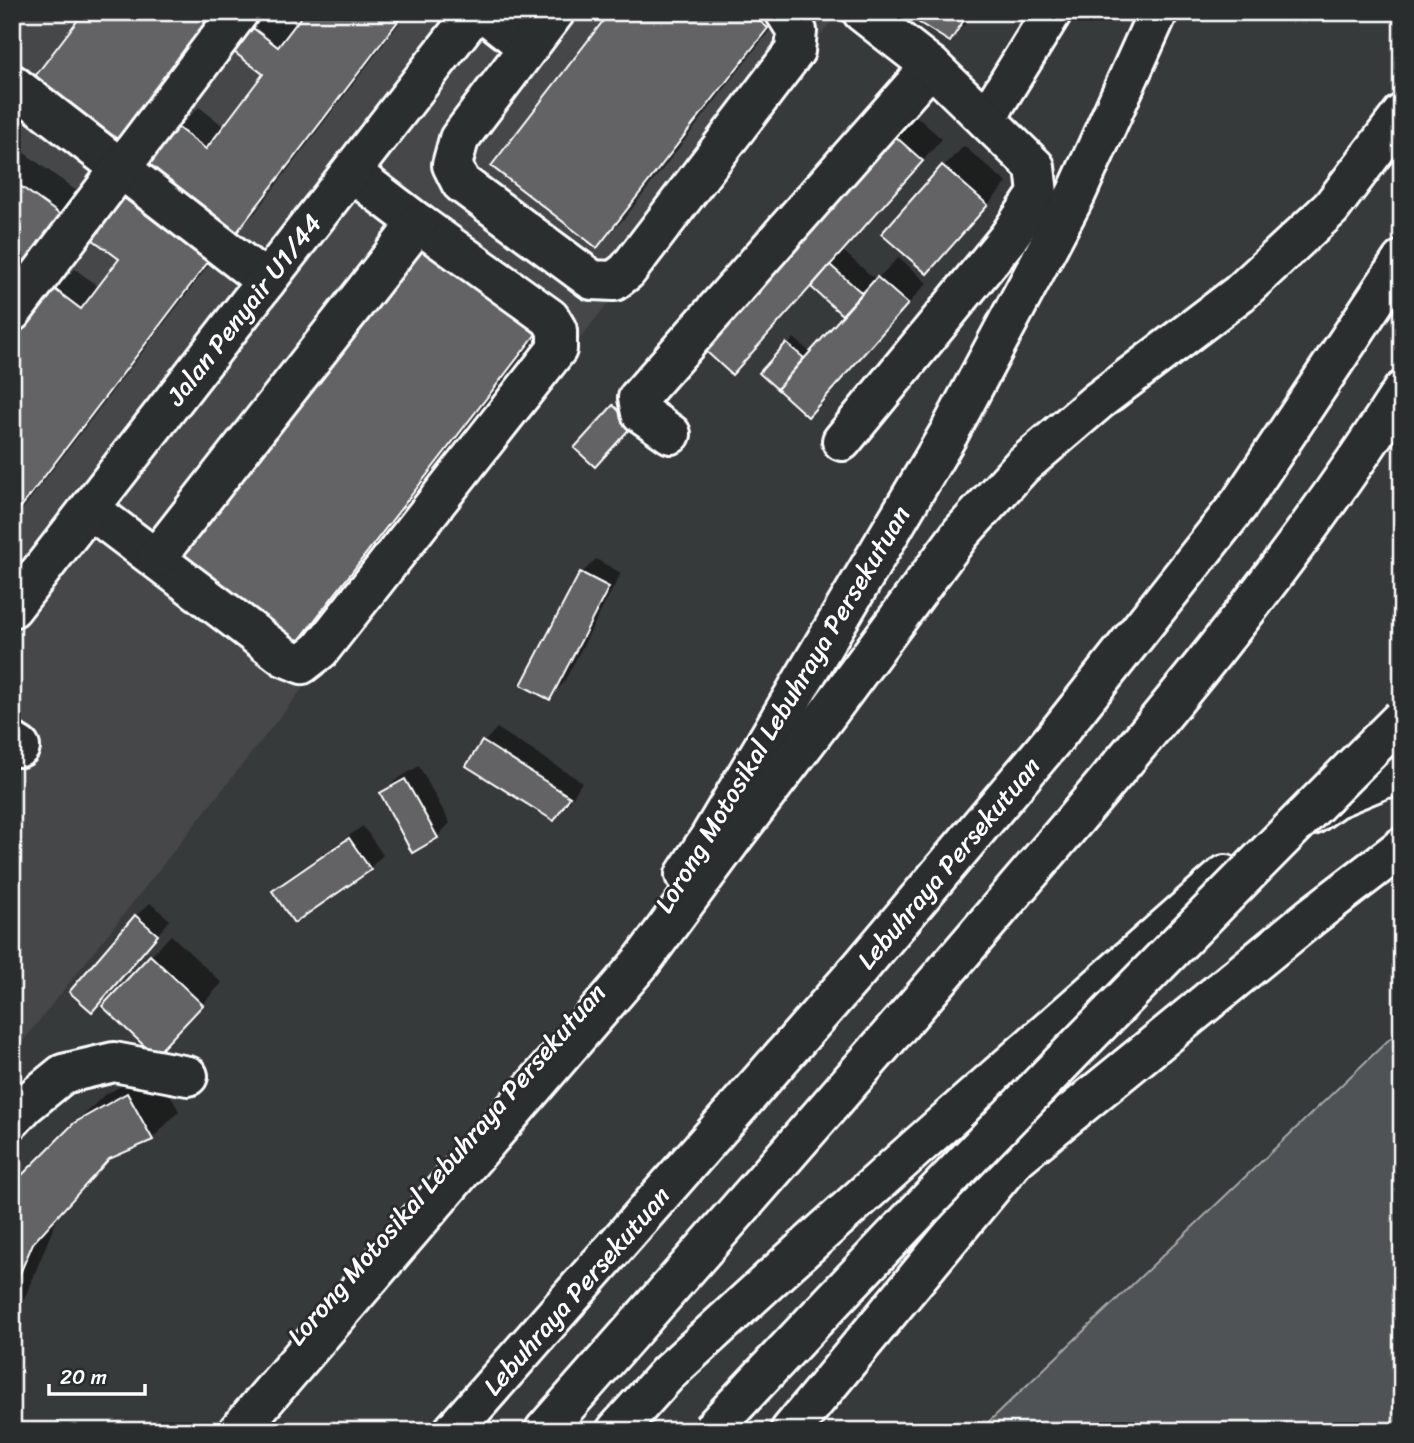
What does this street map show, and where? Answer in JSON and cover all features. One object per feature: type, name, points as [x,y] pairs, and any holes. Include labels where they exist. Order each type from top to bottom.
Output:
[{"type":"main road","points":[[12,312],[239,12]]},
{"type":"main road","name":"Jalan Penyair U1/44","points":[[12,608],[475,12]]},
{"type":"main road","points":[[482,12],[528,47]]},
{"type":"main road","points":[[555,12],[459,139],[452,165],[461,183],[592,280],[614,281],[627,271],[795,51],[797,31],[785,12]]},
{"type":"main road","points":[[842,441],[1008,237],[1038,194],[1035,167],[930,66],[862,12]]},
{"type":"main road","points":[[986,119],[1052,12]]},
{"type":"main road","name":"Lorong Motosikal Lebuhraya Persekutuan","points":[[217,1431],[656,918],[710,837],[956,421],[1076,194],[1158,12]]},
{"type":"main road","points":[[671,434],[641,413],[638,398],[930,66]]},
{"type":"main road","points":[[12,84],[266,281]]},
{"type":"main road","points":[[238,1431],[642,961],[961,533],[1023,466],[1098,401],[1240,293],[1331,208],[1402,114]]},
{"type":"main road","points":[[90,509],[285,657],[302,664],[320,650],[540,371],[557,349],[557,330],[550,318],[351,172]]},
{"type":"main road","points":[[156,558],[418,223]]},
{"type":"main road","name":"Lebuhraya Persekutuan","points":[[453,1431],[861,967],[1055,737],[1240,503],[1402,260]]},
{"type":"main road","points":[[544,1431],[863,1069],[1147,736],[1295,546],[1371,440],[1402,391]]},
{"type":"main road","points":[[1371,440],[1402,418]]},
{"type":"main road","points":[[711,1431],[1192,928],[1402,718]]},
{"type":"main road","points":[[615,1431],[668,1373],[788,1263],[1217,881],[1334,799],[1385,778],[1402,777]]},
{"type":"main road","points":[[790,1431],[1015,1159],[1302,924],[1402,847]]},
{"type":"main road","points":[[12,1119],[63,1074],[114,1062],[188,1076]]},
{"type":"shaded area","points":[[12,12],[839,12],[12,1055]]},
{"type":"shaded area","points":[[1402,1027],[1402,1431],[979,1431]]},
{"type":"building","points":[[84,12],[214,12],[117,142],[33,79]]},
{"type":"building","points":[[305,12],[405,12],[234,236],[145,168],[177,127],[206,149],[263,74],[230,49],[249,25],[278,47]]},
{"type":"building","points":[[610,12],[748,12],[768,28],[597,248],[491,166]]},
{"type":"building","points":[[902,12],[969,12],[950,42]]},
{"type":"building","points":[[887,129],[923,161],[732,375],[696,342]]},
{"type":"building","points":[[942,165],[988,205],[927,274],[881,234]]},
{"type":"building","points":[[12,180],[62,216],[12,283]]},
{"type":"building","points":[[124,198],[208,262],[12,519],[12,342],[53,288],[81,309],[119,259],[92,239]]},
{"type":"building","points":[[422,247],[536,334],[297,643],[184,556]]},
{"type":"building","points":[[830,265],[862,293],[842,315],[811,287]]},
{"type":"building","points":[[877,277],[908,304],[808,417],[777,389]]},
{"type":"building","points":[[786,343],[804,358],[777,389],[759,373]]},
{"type":"building","points":[[613,405],[633,425],[595,467],[574,448]]},
{"type":"building","points":[[580,572],[609,587],[550,700],[521,685]]},
{"type":"building","points":[[482,741],[570,797],[554,821],[466,766]]},
{"type":"building","points":[[405,779],[438,838],[412,853],[380,793]]},
{"type":"building","points":[[349,838],[371,870],[294,923],[272,891]]},
{"type":"building","points":[[135,915],[158,935],[92,1012],[69,992]]},
{"type":"building","points":[[150,955],[203,1005],[155,1056],[102,1006]]},
{"type":"building","points":[[127,1093],[153,1140],[109,1159],[33,1243],[12,1292],[12,1185],[74,1123]]}]
